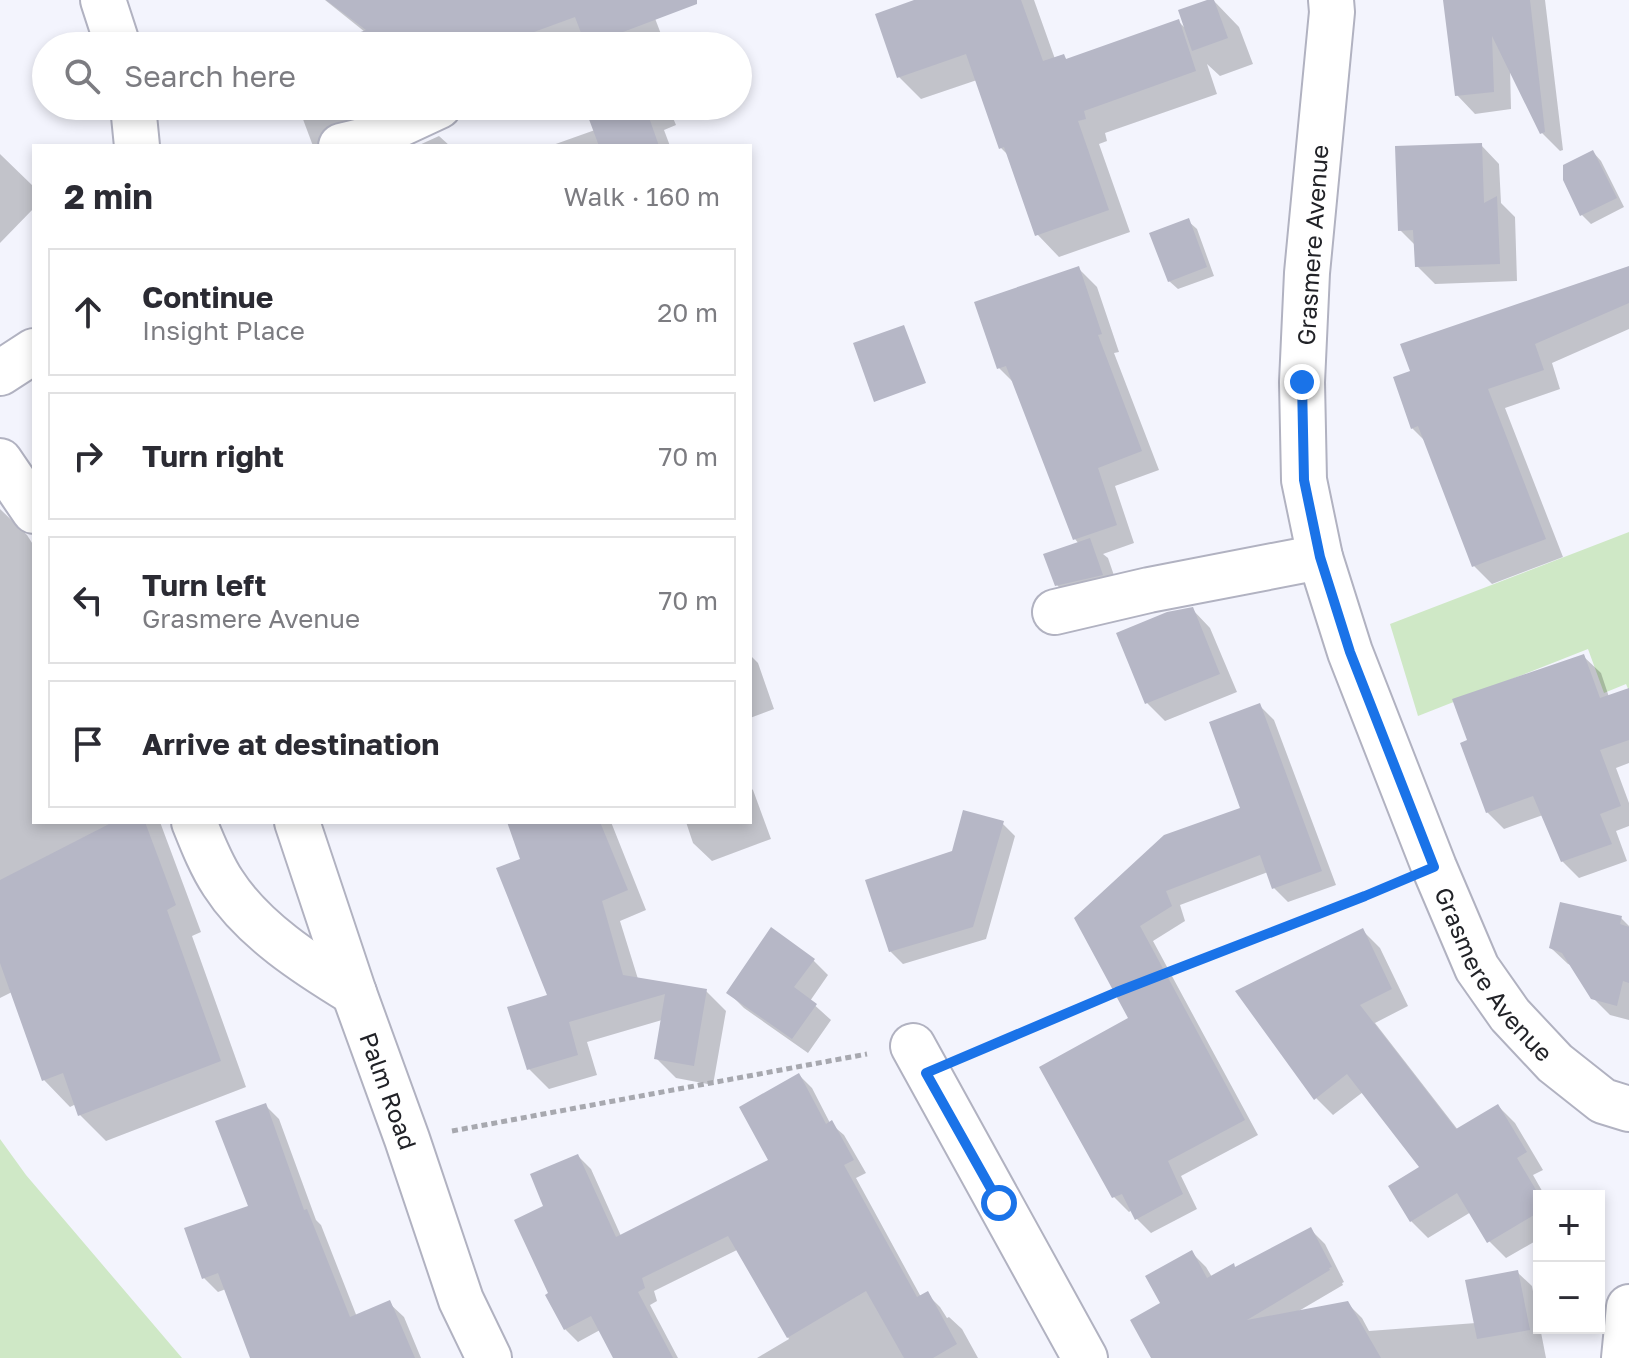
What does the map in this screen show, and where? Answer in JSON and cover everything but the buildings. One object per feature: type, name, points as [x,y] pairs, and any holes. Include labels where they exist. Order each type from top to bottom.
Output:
[{"type":"street","points":[[103,0],[113,32]]},
{"type":"street","name":"Grasmere Avenue","points":[[1331,0],[1307,273],[1302,382],[1304,480],[1320,557],[1350,652],[1477,968],[1510,1015],[1555,1063],[1603,1101],[1629,1109]]},
{"type":"street","points":[[134,120],[137,144]]},
{"type":"street","points":[[349,144],[366,140],[409,120]]},
{"type":"street","points":[[0,373],[32,352]]},
{"type":"street","points":[[0,461],[32,508]]},
{"type":"street","points":[[1055,612],[1149,590],[1320,557]]},
{"type":"street","points":[[195,824],[223,884],[254,920],[308,965],[354,993]]},
{"type":"street","name":"Palm Road","points":[[298,824],[461,1300],[489,1358]]},
{"type":"street","points":[[919,1060],[1085,1358]]},
{"type":"street","points":[[1624,1358],[1629,1307]]},
{"type":"path","points":[[407,1139],[919,1060],[1117,992],[1434,867]]},
{"type":"green space","points":[[1629,532],[1629,691],[1626,684],[1604,693],[1588,649],[1418,716],[1390,624]]},
{"type":"green space","points":[[0,1139],[26,1175],[182,1358],[0,1358]]},
{"type":"route","points":[[999,1203],[926,1073],[1117,992],[1434,867],[1350,652],[1320,557],[1304,480],[1302,382]]}]
